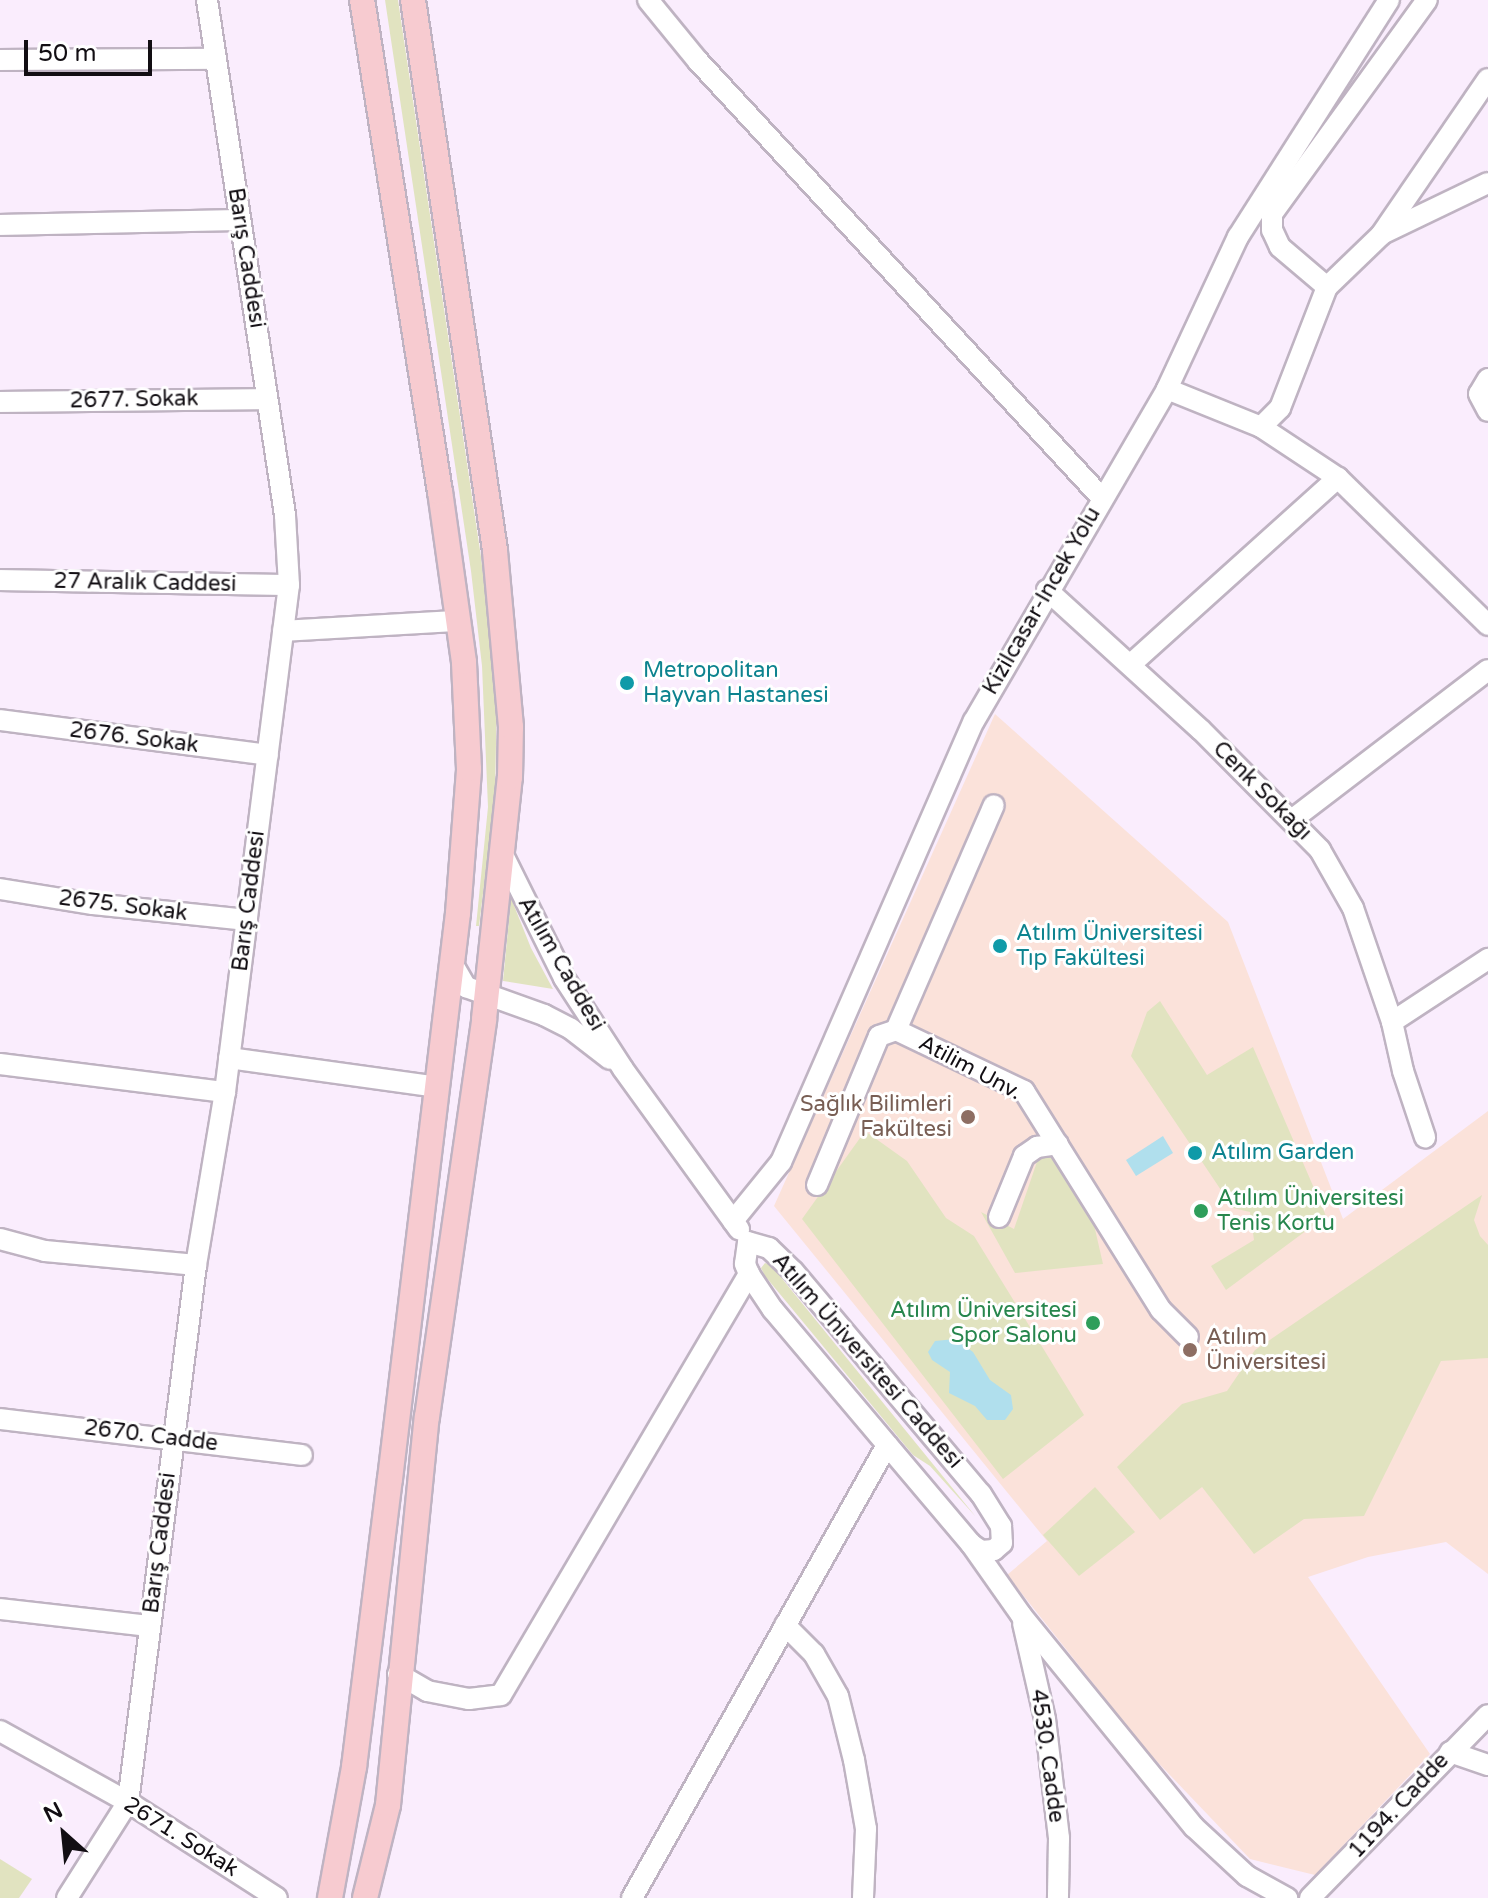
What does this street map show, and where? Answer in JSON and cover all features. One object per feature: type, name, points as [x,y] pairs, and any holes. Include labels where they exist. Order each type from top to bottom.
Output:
[{"type":"main road","points":[[330,1898],[357,1740],[438,1087],[469,769],[466,689],[458,621],[362,0]]},
{"type":"main road","points":[[365,1898],[388,1805],[398,1674],[427,1417],[504,857],[511,727],[495,550],[413,0]]},
{"type":"street","name":"Barış Caddesi","points":[[128,1802],[196,1265],[225,1092],[289,585],[285,515],[207,0]]},
{"type":"street","name":"Kizilcasar-Incek Yolu","points":[[733,1221],[781,1162],[956,754],[1047,590],[1167,389],[1238,237],[1389,0]]},
{"type":"street","points":[[1327,287],[1280,247],[1272,230],[1272,214],[1427,0]]},
{"type":"street","points":[[659,5],[698,61],[1102,498]]},
{"type":"street","points":[[0,60],[216,59]]},
{"type":"street","points":[[1261,427],[1280,408],[1327,287],[1381,235],[1488,79]]},
{"type":"street","points":[[1381,235],[1488,183]]},
{"type":"street","points":[[0,225],[240,220]]},
{"type":"street","points":[[1488,379],[1479,394],[1488,411]]},
{"type":"street","points":[[1167,389],[1261,427],[1338,478],[1488,625]]},
{"type":"street","name":"2677. Sokak","points":[[0,402],[267,399]]},
{"type":"street","points":[[1130,665],[1338,478]]},
{"type":"street","name":"27 Aralık Caddesi","points":[[0,580],[289,585]]},
{"type":"street","name":"Cenk Sokağı","points":[[1047,590],[1293,819],[1320,850],[1353,908],[1392,1022],[1403,1071],[1425,1137]]},
{"type":"street","points":[[283,631],[458,621]]},
{"type":"street","points":[[1293,819],[1488,670]]},
{"type":"street","name":"2676. Sokak","points":[[0,720],[268,755]]},
{"type":"street","points":[[896,1030],[994,805]]},
{"type":"street","name":"Atılım Caddesi","points":[[504,857],[564,978],[623,1069],[748,1242]]},
{"type":"street","name":"2675. Sokak","points":[[0,889],[93,904],[247,920]]},
{"type":"street","points":[[1392,1022],[1488,959]]},
{"type":"street","name":"Atılım Caddesi","points":[[452,963],[466,987],[544,1015],[571,1029],[623,1069]]},
{"type":"street","name":"Atilim Unv.","points":[[817,1185],[879,1036],[896,1030],[1024,1091],[1161,1310],[1188,1337]]},
{"type":"street","points":[[229,1058],[438,1087]]},
{"type":"street","points":[[0,1064],[225,1092]]},
{"type":"street","points":[[999,1217],[1024,1156],[1037,1147],[1058,1144]]},
{"type":"street","points":[[0,1239],[45,1251],[196,1265]]},
{"type":"street","name":"Atılım Üniversitesi Caddesi","points":[[971,1544],[981,1551],[994,1550],[1002,1543],[1001,1526],[992,1509],[793,1271],[769,1248],[748,1242],[745,1264],[773,1310],[971,1544],[1021,1615],[1194,1827],[1247,1876],[1287,1898]]},
{"type":"street","points":[[398,1674],[427,1691],[469,1699],[501,1695],[749,1274]]},
{"type":"street","name":"2670. Cadde","points":[[0,1419],[302,1455]]},
{"type":"street","points":[[632,1898],[887,1445]]},
{"type":"street","points":[[0,1609],[150,1626]]},
{"type":"street","name":"4530. Cadde","points":[[1021,1615],[1045,1719],[1059,1838],[1058,1898]]},
{"type":"street","points":[[785,1625],[814,1654],[838,1696],[854,1760],[866,1829],[863,1898]]},
{"type":"street","name":"1194. Cadde","points":[[1310,1898],[1488,1715]]},
{"type":"street","name":"2671. Sokak","points":[[0,1731],[128,1802],[277,1898]]},
{"type":"street","points":[[1450,1752],[1488,1765]]},
{"type":"street","points":[[67,1898],[128,1802]]},
{"type":"shaded area","name":"Atılım Üniversitesi","points":[[995,714],[1228,922],[1343,1219],[1488,1111],[1488,1574],[1446,1542],[1368,1557],[1308,1577],[1430,1754],[1315,1875],[1250,1859],[1147,1751],[1007,1575],[1047,1541],[774,1206]]},
{"type":"green space","points":[[385,0],[398,0],[481,557],[497,691],[495,796],[479,926],[476,926],[488,807],[482,666],[471,571]]},
{"type":"green space","points":[[511,898],[531,948],[553,989],[503,981]]},
{"type":"green space","points":[[1160,1001],[1207,1075],[1253,1047],[1326,1216],[1226,1290],[1211,1266],[1254,1240],[1250,1212],[1233,1208],[1131,1056],[1147,1012]]},
{"type":"green space","points":[[865,1131],[907,1161],[946,1218],[974,1236],[1084,1415],[1003,1479],[802,1219]]},
{"type":"green space","points":[[1040,1153],[1057,1160],[1092,1216],[1103,1264],[1015,1273],[981,1212],[1014,1229]]},
{"type":"green space","points":[[1482,1195],[1474,1220],[1480,1236],[1488,1245],[1488,1358],[1441,1361],[1364,1516],[1304,1519],[1254,1554],[1202,1487],[1160,1520],[1117,1467],[1182,1404],[1227,1391],[1255,1350]]},
{"type":"green space","points":[[765,1263],[771,1265],[976,1517],[930,1466],[913,1455],[765,1276],[761,1268]]},
{"type":"green space","points":[[1095,1487],[1135,1532],[1079,1576],[1043,1535]]},
{"type":"green space","points":[[0,1859],[32,1879],[19,1898],[0,1898]]},
{"type":"water","points":[[1163,1136],[1173,1153],[1136,1176],[1126,1160]]},
{"type":"water","points":[[955,1339],[973,1352],[990,1380],[1011,1395],[1013,1409],[1005,1420],[987,1420],[975,1406],[949,1393],[950,1372],[932,1360],[928,1352],[935,1341]]},
{"type":"place","name":"Metropolitan Hayvan Hastanesi","points":[[627,683]]},
{"type":"place","name":"Atılım Üniversitesi Tıp Fakültesi","points":[[1000,946]]},
{"type":"place","name":"Sağlık Bilimleri Fakültesi","points":[[968,1117]]},
{"type":"place","name":"Atılım Garden","points":[[1195,1153]]},
{"type":"place","name":"Atılım Üniversitesi Tenis Kortu","points":[[1201,1211]]},
{"type":"place","name":"Atılım Üniversitesi Spor Salonu","points":[[1093,1323]]},
{"type":"place","name":"Atılım Üniversitesi","points":[[1190,1350]]}]
